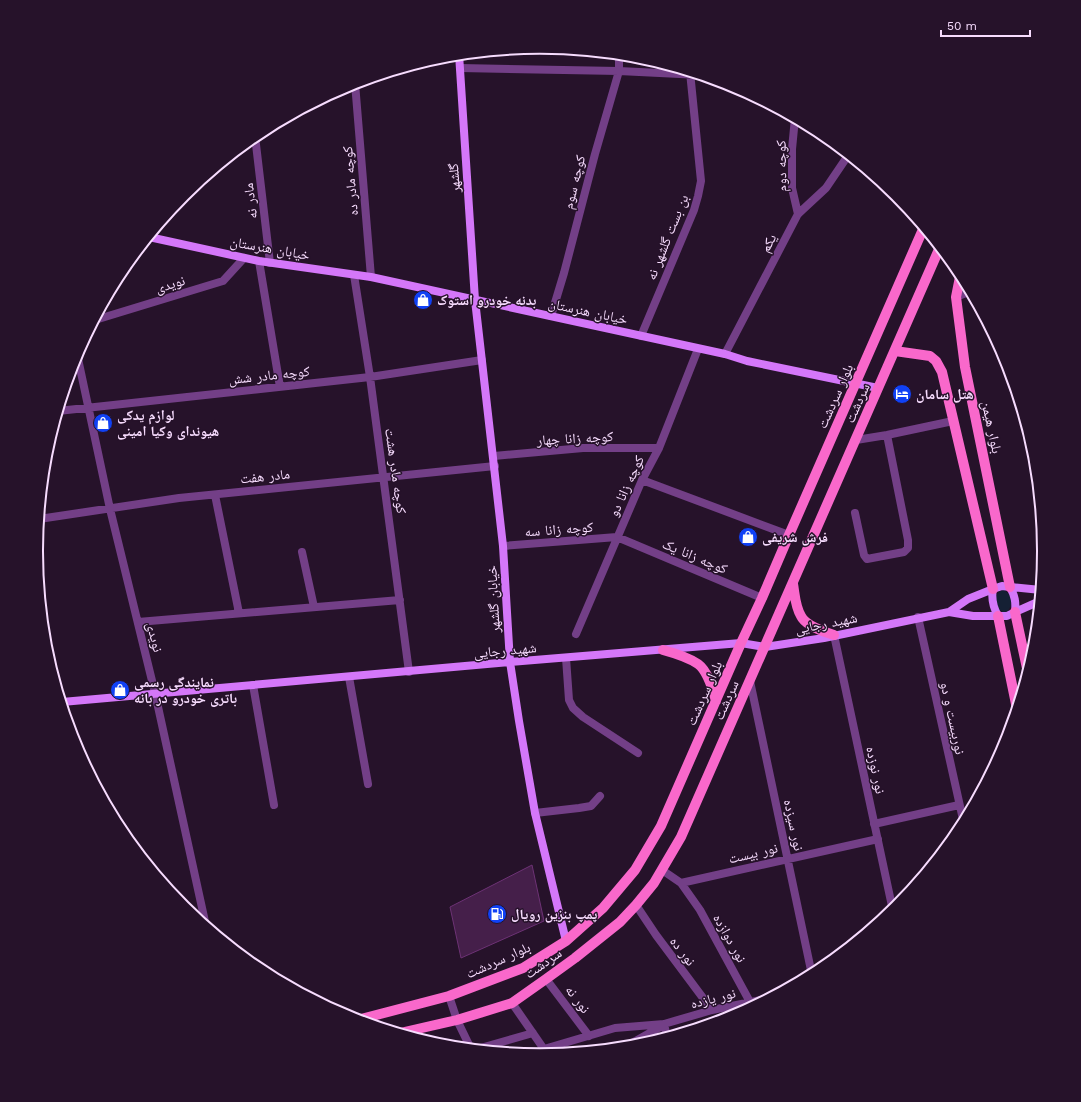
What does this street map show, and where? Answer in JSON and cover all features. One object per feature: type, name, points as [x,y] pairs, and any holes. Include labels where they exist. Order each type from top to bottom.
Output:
[{"type":"main road","name":"گلشهر","points":[[459,61],[475,300]]},
{"type":"main road","name":"بلوار سردشت","points":[[368,1017],[449,996],[523,968],[566,941],[603,908],[635,870],[661,826],[922,232]]},
{"type":"main road","name":"خیابان هنرستان","points":[[154,238],[270,263],[371,277],[724,354],[747,362],[878,388]]},
{"type":"main road","name":"سردشت","points":[[409,1031],[457,1020],[512,1002],[575,958],[620,922],[654,883],[682,837],[938,252]]},
{"type":"main road","name":"بلوار هیمن","points":[[959,283],[956,298],[965,367],[1010,587]]},
{"type":"main road","name":"خیابان گلشهر","points":[[475,300],[494,456],[503,546],[510,662],[518,721],[535,813],[566,941]]},
{"type":"main road","points":[[895,351],[930,356],[942,372],[993,589],[992,596],[994,610],[998,616],[1015,700]]},
{"type":"main road","points":[[793,582],[795,600],[801,617],[817,630],[834,635]]},
{"type":"main road","points":[[993,589],[1006,586],[1036,590]]},
{"type":"main road","points":[[1010,587],[1016,603],[1015,612],[1025,660]]},
{"type":"main road","name":"شهید رجایی","points":[[949,612],[968,599],[993,589]]},
{"type":"main road","points":[[998,616],[1008,616],[1035,603]]},
{"type":"main road","name":"شهید رجایی","points":[[66,702],[741,643],[765,647],[949,612],[973,616],[998,616]]},
{"type":"main road","points":[[663,650],[674,653],[699,665],[712,687],[716,701]]},
{"type":"street","name":"کوچه سوم","points":[[551,316],[564,274],[593,162],[619,72],[619,60]]},
{"type":"street","points":[[460,68],[678,73]]},
{"type":"street","name":"بن بست گلشهر نه","points":[[640,336],[694,210],[701,182],[690,77]]},
{"type":"street","name":"کوچه مادر ده","points":[[355,89],[371,277]]},
{"type":"street","name":"کوچه دوم","points":[[794,123],[792,149],[792,188],[798,214]]},
{"type":"street","name":"مادر نه","points":[[256,143],[270,263]]},
{"type":"street","name":"یکم","points":[[724,354],[798,214],[826,188],[845,158]]},
{"type":"street","name":"نویدی","points":[[101,318],[223,281],[244,258]]},
{"type":"street","points":[[259,261],[280,387]]},
{"type":"street","name":"کوچه مادر هشت","points":[[354,275],[370,377],[409,672]]},
{"type":"street","points":[[956,298],[966,293]]},
{"type":"street","name":"کوچه زانا دو","points":[[576,634],[642,480],[659,448],[698,349]]},
{"type":"street","name":"کوچه مادر شش","points":[[64,410],[370,377],[482,360]]},
{"type":"street","name":"نویدی","points":[[79,365],[110,509],[155,693],[204,917]]},
{"type":"street","points":[[856,440],[954,422]]},
{"type":"street","points":[[855,513],[864,555],[867,559],[904,552],[908,548],[908,540],[887,435]]},
{"type":"street","name":"کوچه زانا چهار","points":[[494,456],[583,448],[659,448]]},
{"type":"street","name":"مادر هفت","points":[[44,518],[179,498],[494,466]]},
{"type":"street","points":[[642,480],[789,535]]},
{"type":"street","points":[[215,494],[239,613]]},
{"type":"street","name":"کوچه زانا سه","points":[[503,546],[617,537]]},
{"type":"street","name":"کوچه زانا یک","points":[[617,537],[762,598]]},
{"type":"street","points":[[302,552],[314,607]]},
{"type":"street","points":[[138,622],[400,600]]},
{"type":"street","name":"نوربیست و دو","points":[[918,618],[962,815]]},
{"type":"street","name":"نور نوزده","points":[[834,635],[891,904]]},
{"type":"street","points":[[566,658],[569,700],[573,708],[583,717],[638,753]]},
{"type":"street","points":[[349,677],[368,784]]},
{"type":"street","name":"نور سیزده","points":[[750,681],[811,969]]},
{"type":"street","points":[[253,685],[274,804]]},
{"type":"street","points":[[535,813],[585,808],[591,806],[600,796]]},
{"type":"street","points":[[874,824],[959,805]]},
{"type":"street","name":"نور بیست","points":[[681,883],[787,858],[878,839]]},
{"type":"street","points":[[662,870],[681,883]]},
{"type":"street","name":"نور دوازده","points":[[681,883],[700,910],[750,1002]]},
{"type":"street","name":"نور ده","points":[[636,905],[656,935],[712,1010]]},
{"type":"street","name":"نور نه","points":[[546,979],[588,1036]]},
{"type":"street","points":[[449,996],[457,1020],[468,1043]]},
{"type":"street","points":[[512,1002],[543,1048]]},
{"type":"street","name":"نور یازده","points":[[664,1024],[712,1010],[741,1006]]},
{"type":"street","points":[[558,1047],[615,1028],[664,1024]]},
{"type":"street","points":[[664,1024],[666,1033]]},
{"type":"street","points":[[639,1039],[664,1024]]},
{"type":"street","points":[[490,1045],[533,1033]]},
{"type":"shaded area","points":[[1003,590],[1009,594],[1011,601],[1010,607],[1005,613],[999,609],[996,602],[997,595]]},
{"type":"building","name":"پمپ بنزین رویال","points":[[532,865],[544,921],[461,958],[450,907]]},
{"type":"place","name":"بدنه خودرو استوک","points":[[423,300]]},
{"type":"place","name":"هتل سامان","points":[[902,394]]},
{"type":"place","name":"لوازم یدکى هیونداى وکیا امینى","points":[[103,423]]},
{"type":"place","name":"فرش شریفی","points":[[748,537]]},
{"type":"place","name":"نمایندگی رسمی باتری خودرو در بانه","points":[[120,690]]},
{"type":"place","name":"پمپ بنزین رویال","points":[[497,914]]}]
